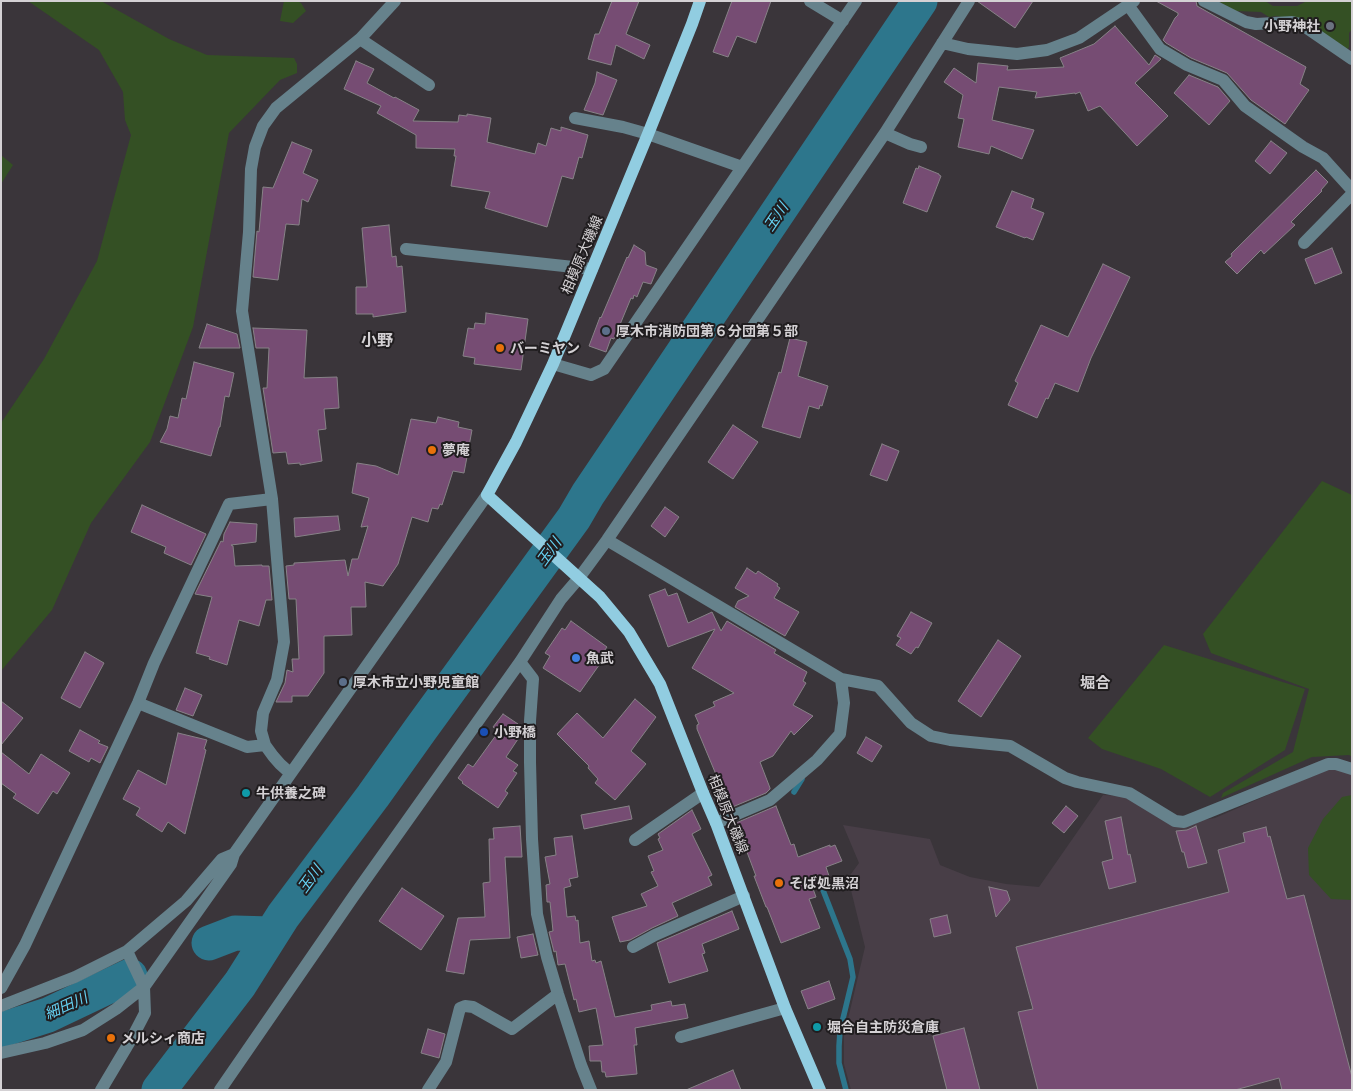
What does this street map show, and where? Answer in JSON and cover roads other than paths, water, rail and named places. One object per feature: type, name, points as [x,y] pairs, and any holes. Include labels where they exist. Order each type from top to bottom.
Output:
[{"type":"main road","name":"相模原大磯線","points":[[487,495],[516,442],[553,364],[648,134],[700,1]]},
{"type":"main road","points":[[487,495],[575,574]]},
{"type":"main road","name":"相模原大磯線","points":[[575,574],[600,597],[629,632],[660,684],[716,823],[785,1008],[820,1090]]},
{"type":"street","points":[[290,772],[280,764],[265,745],[262,731],[264,713],[277,680],[284,642],[272,499],[242,311],[250,224],[251,169],[255,147],[263,126],[276,108],[360,38],[396,1]]},
{"type":"street","points":[[810,1],[843,21]]},
{"type":"street","points":[[553,364],[591,375],[604,369],[856,1]]},
{"type":"street","points":[[220,1090],[520,662],[575,574],[607,540],[885,133],[969,1]]},
{"type":"street","points":[[1204,1],[1246,22],[1256,24],[1292,22],[1301,24],[1352,59]]},
{"type":"street","points":[[942,42],[968,50],[1017,54],[1047,50],[1079,38],[1131,3],[1160,50],[1188,65],[1223,80],[1245,106],[1303,147],[1323,158],[1352,190]]},
{"type":"street","points":[[360,38],[429,85]]},
{"type":"street","points":[[575,118],[624,127],[648,134],[742,167]]},
{"type":"street","points":[[885,133],[921,147]]},
{"type":"street","points":[[1304,243],[1352,194]]},
{"type":"street","points":[[406,249],[592,269]]},
{"type":"street","points":[[1,1052],[45,1043],[83,1030],[116,1010],[142,984],[231,864],[234,854],[290,772],[487,495]]},
{"type":"street","points":[[1,988],[25,945],[138,703],[154,663],[230,504],[272,499]]},
{"type":"street","points":[[607,540],[841,679],[878,686],[910,723],[931,736],[950,740],[1010,746],[1065,778],[1129,793],[1175,822],[1184,822],[1328,764],[1336,764],[1352,769]]},
{"type":"street","points":[[520,662],[533,679],[530,762],[532,839],[537,914],[558,994],[591,1090]]},
{"type":"street","points":[[716,823],[770,800],[816,760],[840,734],[844,703],[841,679]]},
{"type":"street","points":[[138,703],[247,747],[265,745]]},
{"type":"street","points":[[635,840],[703,793]]},
{"type":"street","points":[[1,1006],[129,956],[186,901],[222,859],[234,854]]},
{"type":"street","points":[[633,946],[655,934],[744,896]]},
{"type":"street","points":[[101,1090],[145,1013],[142,984],[129,956]]},
{"type":"street","points":[[428,1090],[446,1062],[460,1008],[465,1006],[473,1007],[512,1029],[558,994]]},
{"type":"street","points":[[681,1037],[785,1008]]},
{"type":"waterway","name":"玉川","points":[[159,1090],[240,984],[283,916],[373,796],[574,518],[588,494],[920,1]]},
{"type":"waterway","points":[[794,792],[802,779]]},
{"type":"waterway","points":[[821,885],[850,959],[853,977],[840,1031],[839,1046],[839,1063],[846,1090]]},
{"type":"waterway","name":"細田川","points":[[209,943],[235,933],[271,934]]},
{"type":"waterway","name":"細田川","points":[[1,1030],[48,1015],[130,976]]},
{"type":"place","name":"小野神社","points":[[1330,26]]},
{"type":"place","name":"厚木市消防団第６分団第５部","points":[[606,331]]},
{"type":"place","name":"バーミヤン","points":[[500,348]]},
{"type":"place","name":"夢庵","points":[[432,450]]},
{"type":"place","name":"魚武","points":[[576,658]]},
{"type":"place","name":"厚木市立小野児童館","points":[[343,682]]},
{"type":"place","name":"小野橋","points":[[484,732]]},
{"type":"place","name":"牛供養之碑","points":[[246,793]]},
{"type":"place","name":"そば処黒沼","points":[[779,883]]},
{"type":"place","name":"堀合自主防災倉庫","points":[[817,1027]]},
{"type":"place","name":"メルシィ商店","points":[[111,1038]]},
{"type":"district","name":"小野","points":[[377,341]]},
{"type":"district","name":"堀合","points":[[1095,683]]}]
